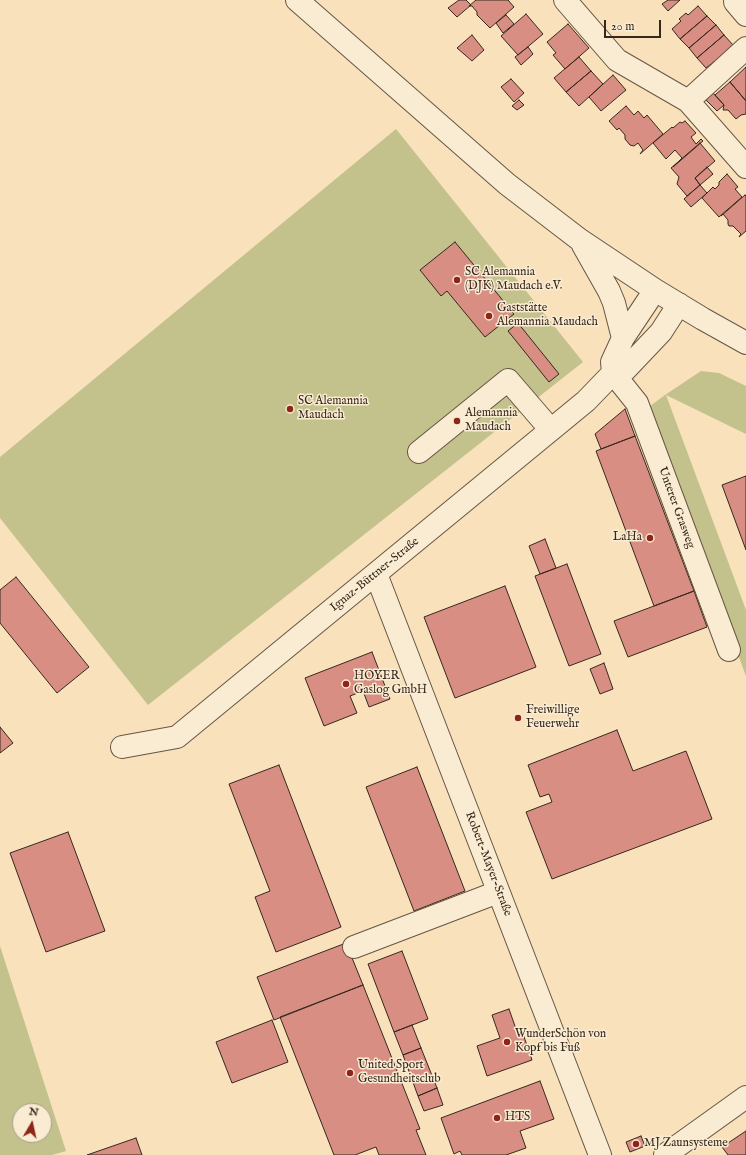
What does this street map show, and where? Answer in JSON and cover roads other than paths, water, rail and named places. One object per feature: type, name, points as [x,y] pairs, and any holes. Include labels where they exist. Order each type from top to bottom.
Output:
[{"type":"street","points":[[297,0],[507,184],[580,240],[655,290],[746,343]]},
{"type":"street","points":[[565,0],[617,60],[688,100],[746,167]]},
{"type":"street","points":[[688,100],[746,48]]},
{"type":"street","points":[[580,240],[609,291],[614,303],[623,338]]},
{"type":"street","points":[[613,373],[612,362],[623,338],[655,290]]},
{"type":"street","name":"Ignaz-Büttner-Straße","points":[[122,747],[177,737],[586,401],[613,373],[624,370],[630,365],[661,332],[679,304]]},
{"type":"street","name":"Unterer Grasweg","points":[[613,373],[637,403],[729,650]]},
{"type":"street","points":[[419,452],[508,380],[550,430]]},
{"type":"street","name":"Robert-Mayer-Straße","points":[[376,574],[600,1155]]},
{"type":"street","points":[[354,947],[498,892]]},
{"type":"street","points":[[665,1155],[746,1097]]},
{"type":"place","name":"SC Alemannia (DJK) Maudach e.V.","points":[[457,280]]},
{"type":"place","name":"Gaststätte Alemannia Maudach","points":[[489,316]]},
{"type":"place","name":"SC Alemannia Maudach","points":[[290,409]]},
{"type":"place","name":"Alemannia Maudach","points":[[457,421]]},
{"type":"place","name":"LaHa","points":[[650,538]]},
{"type":"place","name":"HOYER Gaslog GmbH","points":[[346,684]]},
{"type":"place","name":"Freiwillige Feuerwehr","points":[[518,718]]},
{"type":"place","name":"WunderSchön von Kopf bis Fuß","points":[[507,1042]]},
{"type":"place","name":"United Sport Gesundheitsclub","points":[[350,1073]]},
{"type":"place","name":"HTS","points":[[497,1118]]},
{"type":"place","name":"MJ Zaunsysteme","points":[[636,1144]]}]
